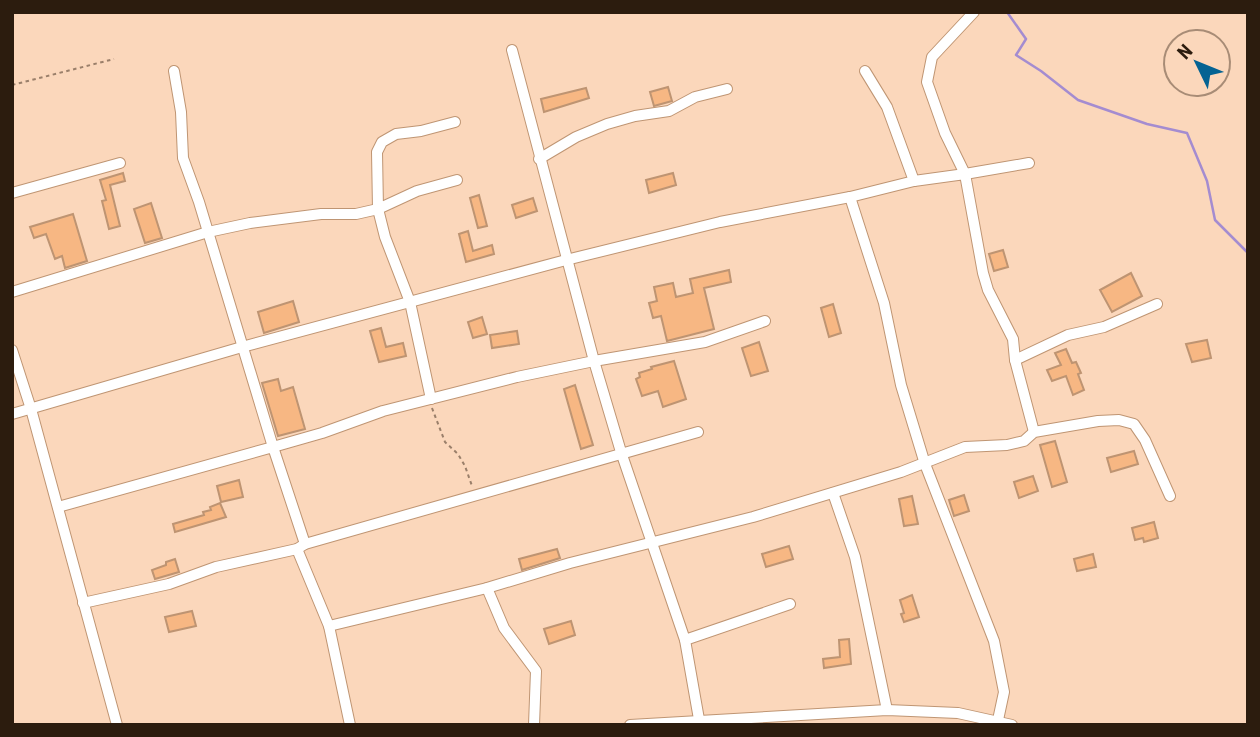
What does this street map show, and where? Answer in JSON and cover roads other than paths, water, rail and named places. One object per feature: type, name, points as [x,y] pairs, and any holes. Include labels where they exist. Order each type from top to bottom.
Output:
[{"type":"street","points":[[974,12],[932,57],[927,82],[965,174],[983,273],[988,290],[1013,339],[1015,360],[1034,432]]},
{"type":"street","points":[[512,50],[594,361],[621,453],[685,640],[699,723]]},
{"type":"street","points":[[174,71],[181,113],[183,158],[208,232],[301,547],[329,626],[350,725]]},
{"type":"street","points":[[864,71],[887,107],[915,180]]},
{"type":"street","points":[[539,159],[576,137],[607,124],[669,111],[695,97],[727,89]]},
{"type":"street","points":[[431,399],[410,302],[385,237],[378,209],[377,152],[382,142],[396,134],[455,122]]},
{"type":"street","points":[[12,193],[120,163]]},
{"type":"street","points":[[12,414],[566,260],[720,222],[850,197],[915,180],[1029,163]]},
{"type":"street","points":[[12,292],[208,232],[250,223],[321,214],[356,214],[378,209],[417,191],[457,180]]},
{"type":"street","points":[[850,197],[884,303],[901,386],[925,464],[995,640],[1004,692],[998,720]]},
{"type":"street","points":[[1015,360],[1068,335],[1104,327],[1157,304]]},
{"type":"street","points":[[58,507],[323,433],[383,411],[594,361],[705,342],[765,321]]},
{"type":"street","points":[[12,351],[32,409],[117,725]]},
{"type":"street","points":[[329,626],[487,588],[753,517],[925,464],[965,447],[1007,445],[1024,441],[1034,432],[1119,419],[1134,424],[1145,439],[1170,496]]},
{"type":"street","points":[[83,603],[169,584],[216,567],[301,547],[698,432]]},
{"type":"street","points":[[834,493],[855,557],[887,710]]},
{"type":"street","points":[[487,588],[504,628],[536,671],[534,725]]},
{"type":"street","points":[[685,640],[790,604]]},
{"type":"street","points":[[630,725],[887,710],[930,711],[998,720],[1012,725]]},
{"type":"street","points":[[930,711],[932,725]]},
{"type":"waterway","points":[[1007,12],[1026,39],[1016,55],[1078,100],[1147,124],[1187,133],[1207,181],[1215,220],[1248,253]]}]
